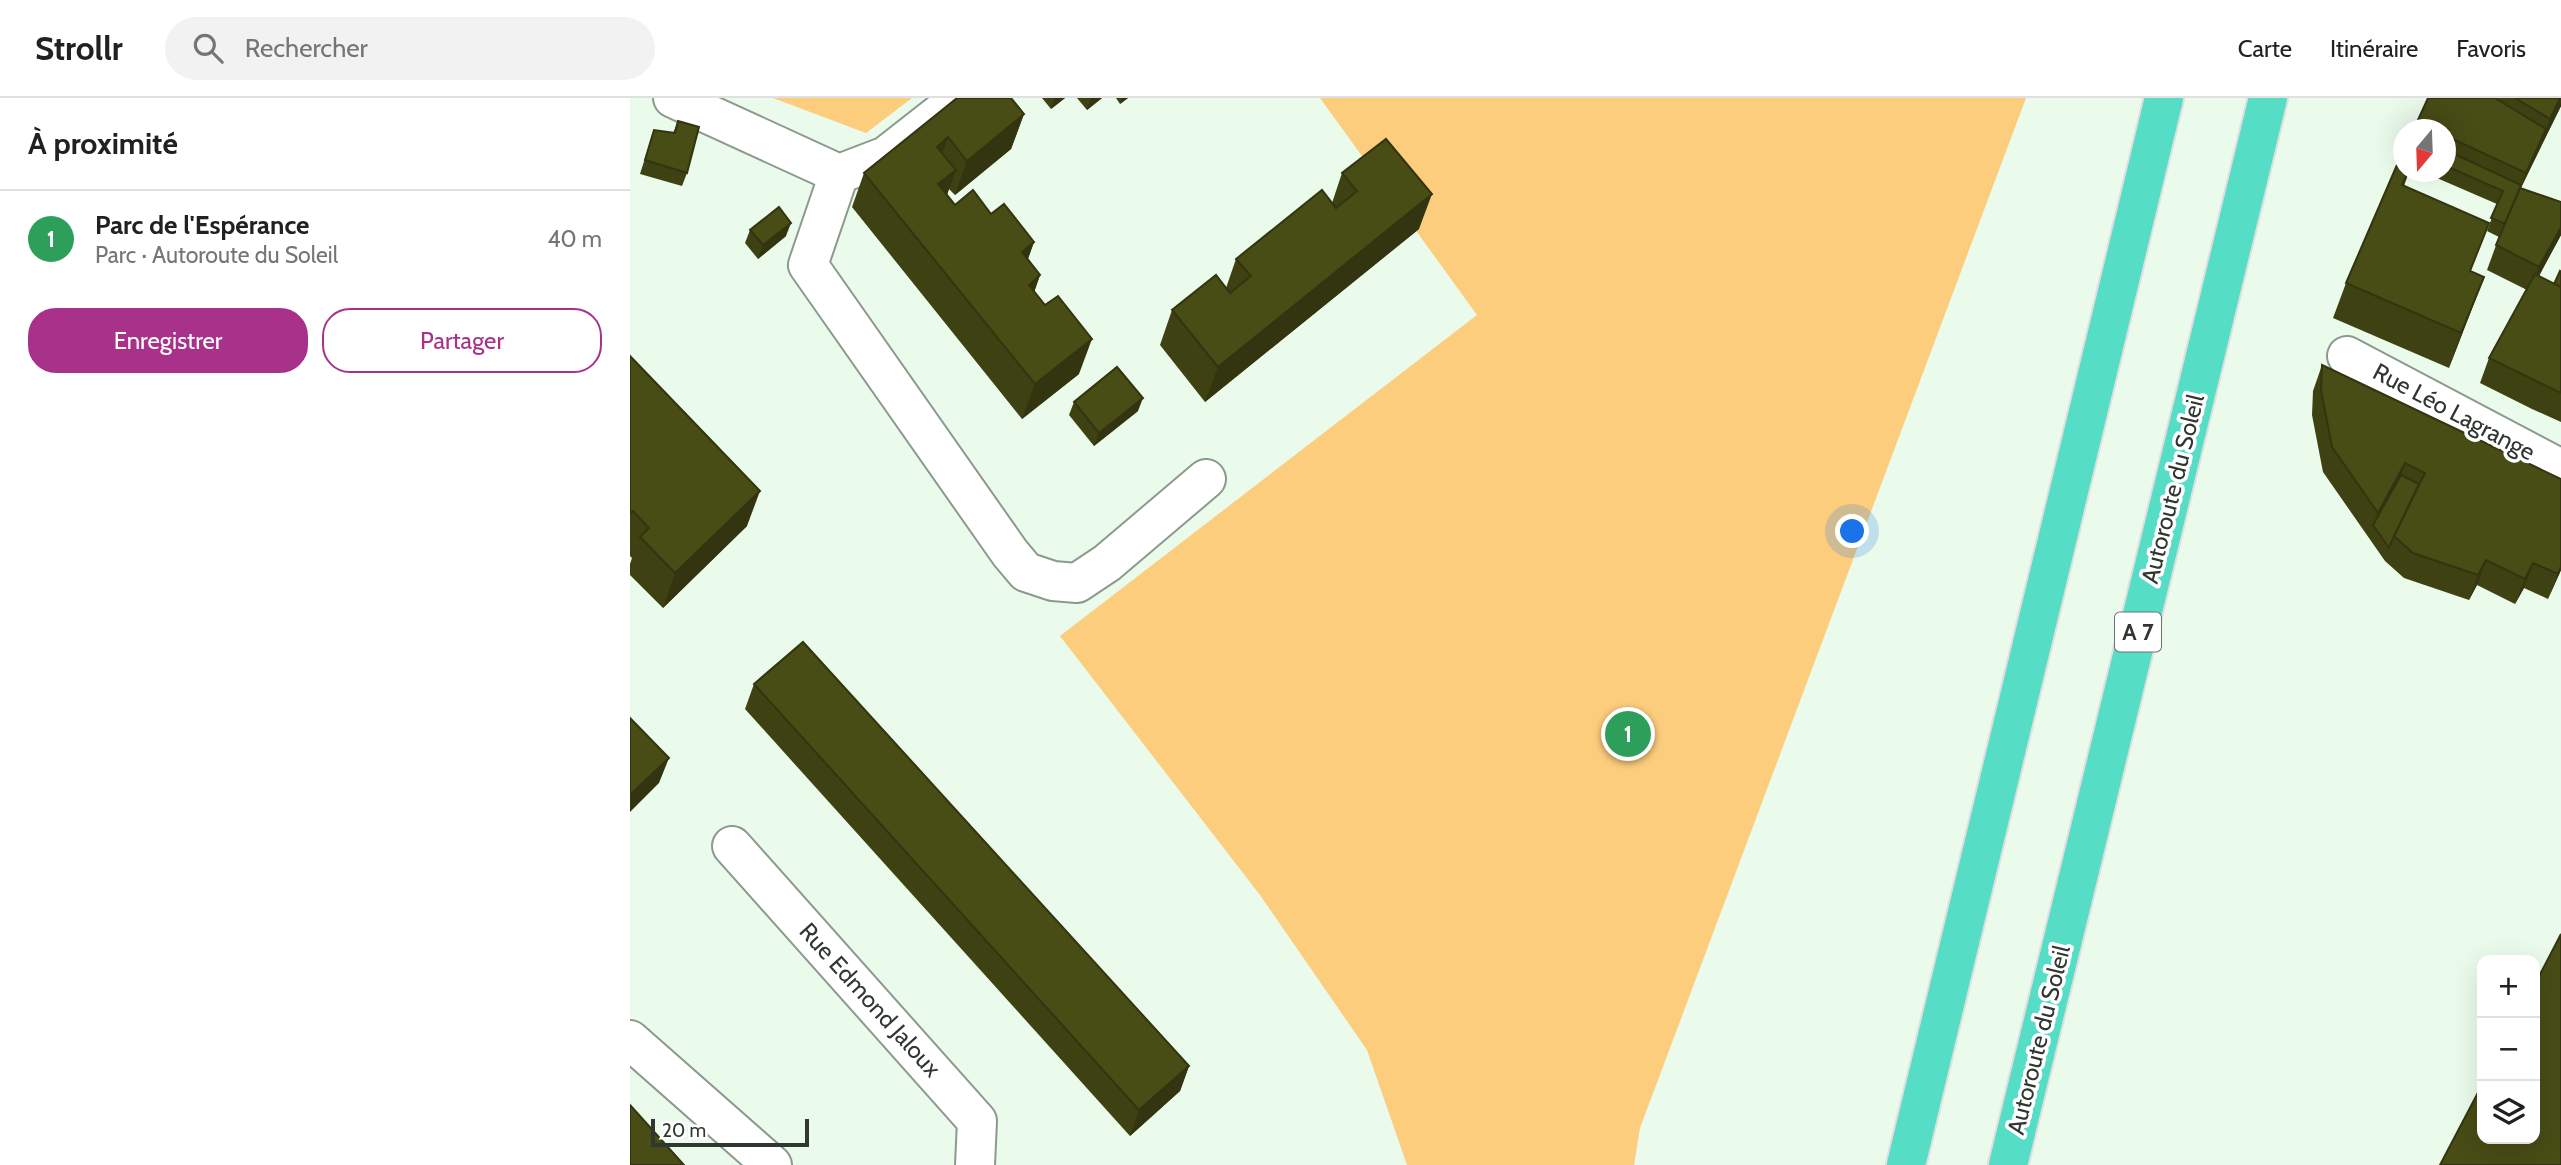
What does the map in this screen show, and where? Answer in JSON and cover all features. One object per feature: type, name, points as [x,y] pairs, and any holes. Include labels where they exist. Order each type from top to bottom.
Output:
[{"type":"highway","points":[[1906,1165],[2164,98]]},
{"type":"highway","name":"Autoroute du Soleil","points":[[2008,1165],[2268,98]]},
{"type":"street","points":[[673,98],[839,174],[886,156],[960,98]]},
{"type":"street","points":[[839,174],[808,265],[1026,572],[1054,581],[1077,583],[1107,563],[1206,479]]},
{"type":"street","name":"Rue Léo Lagrange","points":[[2347,356],[2561,469]]},
{"type":"street","name":"Rue Edmond Jaloux","points":[[733,846],[977,1121],[975,1165]]},
{"type":"street","points":[[630,1040],[772,1165]]},
{"type":"shaded area","points":[[773,98],[912,98],[866,133]]},
{"type":"shaded area","points":[[1320,98],[2026,98],[1640,1128],[1634,1165],[1407,1165],[1367,1050],[1260,895],[1060,636],[1477,315]]},
{"type":"building","points":[[957,98],[1011,98],[1024,114],[967,161],[948,137],[937,147],[956,170],[938,184],[955,205],[973,190],[991,214],[1004,204],[1034,242],[1022,252],[1040,275],[1029,285],[1045,305],[1058,296],[1092,339],[1035,384],[864,173]]},
{"type":"building","points":[[2428,98],[2495,98],[2546,129],[2526,173],[2456,141],[2456,119],[2418,119]]},
{"type":"building","points":[[2515,98],[2560,98],[2550,119]]},
{"type":"building","points":[[678,121],[699,127],[687,173],[645,160],[654,130],[675,133]]},
{"type":"building","points":[[1386,139],[1432,194],[1218,367],[1172,310],[1216,275],[1230,293],[1251,276],[1236,259],[1322,190],[1336,208],[1357,191],[1342,173]]},
{"type":"building","points":[[2456,155],[2521,185],[2505,224],[2491,218],[2503,191],[2456,170]]},
{"type":"building","points":[[2393,174],[2393,182],[2403,182],[2402,185],[2489,223],[2470,271],[2484,277],[2461,333],[2346,283]]},
{"type":"building","points":[[2520,188],[2561,202],[2561,227],[2539,267],[2496,245]]},
{"type":"building","points":[[779,207],[791,223],[763,245],[750,230]]},
{"type":"building","points":[[2561,272],[2561,287],[2554,284]]},
{"type":"building","points":[[2535,274],[2561,287],[2561,393],[2489,358]]},
{"type":"building","points":[[630,356],[760,491],[675,573],[640,537],[649,528],[633,511],[630,514]]},
{"type":"building","points":[[2322,365],[2561,479],[2561,566],[2558,574],[2533,563],[2525,579],[2486,560],[2478,575],[2413,553],[2394,536],[2425,473],[2405,463],[2378,513],[2332,447],[2321,390]]},
{"type":"building","points":[[1117,367],[1143,398],[1099,433],[1074,402]]},
{"type":"building","points":[[2401,475],[2419,484],[2389,548],[2373,525]]},
{"type":"building","points":[[803,642],[1189,1066],[1139,1110],[754,684]]},
{"type":"building","points":[[630,718],[669,758],[630,795]]},
{"type":"building","points":[[2561,934],[2561,1165],[2440,1165],[2477,1095],[2477,1144],[2540,1144],[2540,974]]},
{"type":"building","points":[[630,1105],[684,1165],[630,1165]]},
{"type":"place","name":"Parc de l'Espérance","points":[[1628,734]]}]
